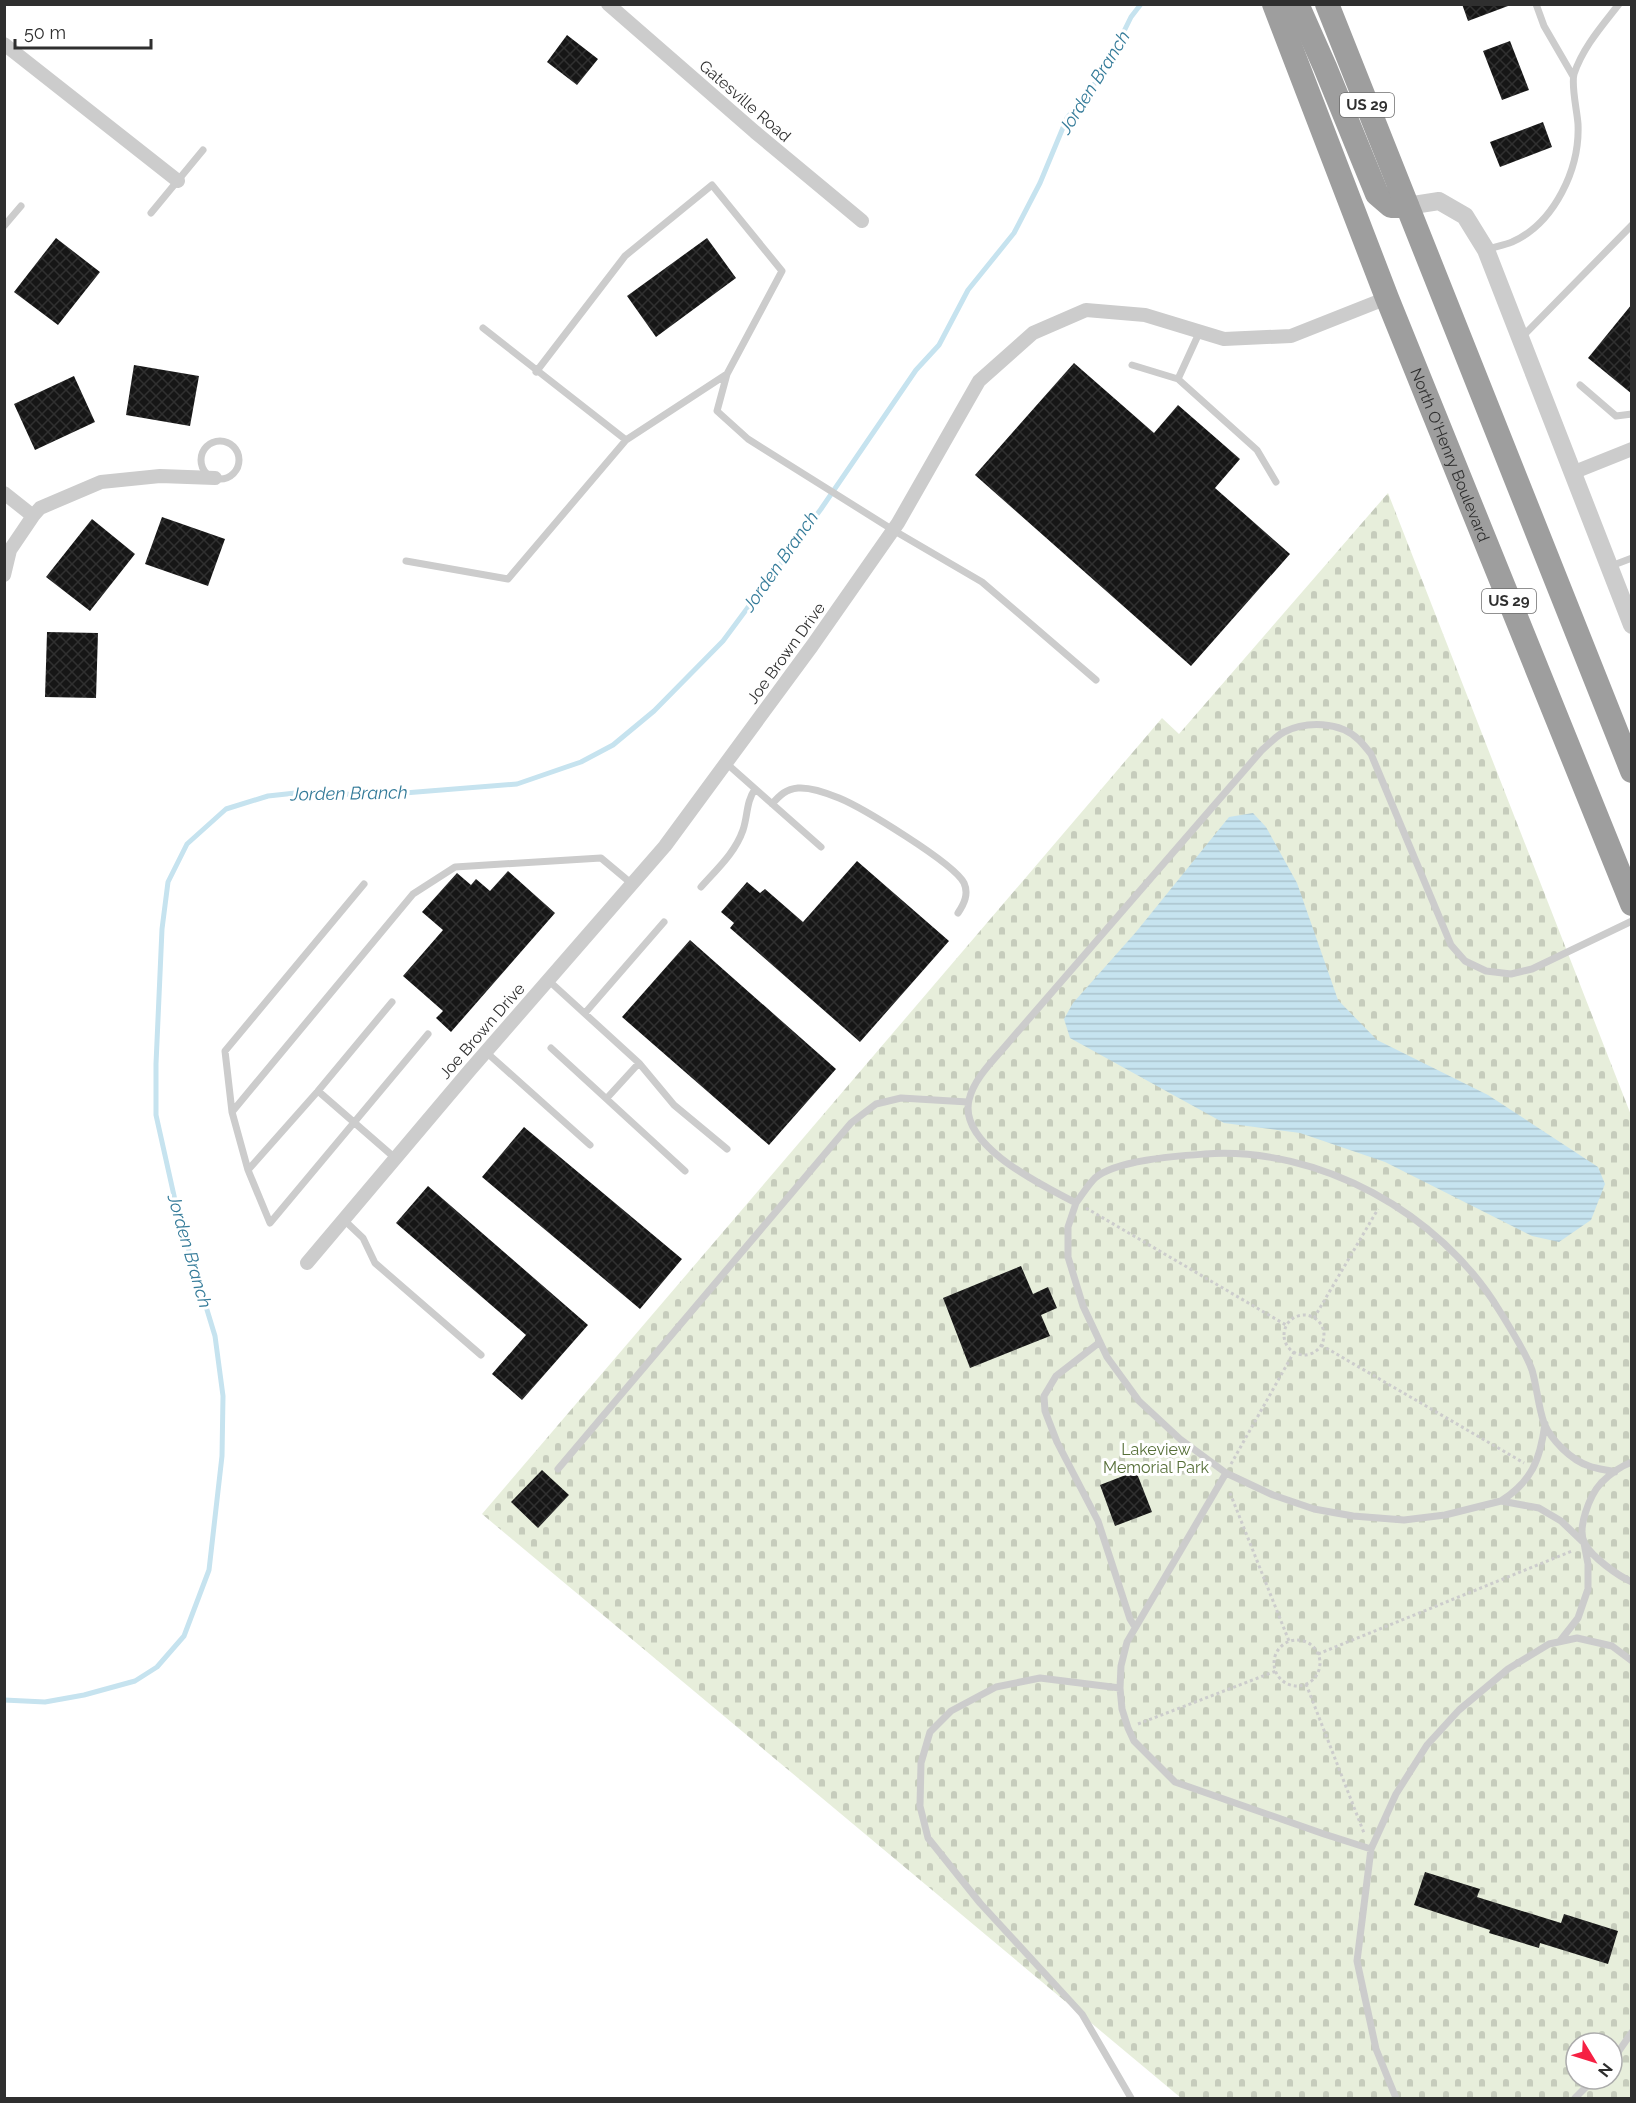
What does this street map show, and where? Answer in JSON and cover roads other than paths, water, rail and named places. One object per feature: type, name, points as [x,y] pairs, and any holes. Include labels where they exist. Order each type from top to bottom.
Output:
[{"type":"highway","name":"North O'Henry Boulevard","points":[[1274,4],[1387,298],[1632,904]]},
{"type":"highway","points":[[1297,4],[1377,194],[1391,206],[1407,206]]},
{"type":"highway","name":"US 29","points":[[1327,4],[1632,771]]},
{"type":"street","name":"Gatesville Road","points":[[608,4],[754,132],[862,221]]},
{"type":"street","points":[[4,44],[178,181]]},
{"type":"street","points":[[1407,206],[1439,201],[1465,216],[1486,250],[1632,625]]},
{"type":"street","name":"Joe Brown Drive","points":[[307,1263],[665,846],[812,646],[893,530],[979,381],[1033,333],[1086,310],[1145,315],[1224,339],[1292,336],[1387,298]]},
{"type":"street","points":[[1572,473],[1632,449]]},
{"type":"street","points":[[5,574],[10,550],[40,508],[101,482],[160,476],[214,478]]},
{"type":"street","points":[[5,494],[33,516]]},
{"type":"lane","points":[[1486,250],[1514,241],[1540,223],[1557,200],[1575,160],[1578,126],[1573,76],[1544,26],[1536,4]]},
{"type":"lane","points":[[1573,76],[1585,49],[1619,4]]},
{"type":"lane","points":[[151,213],[203,150]]},
{"type":"lane","points":[[536,372],[625,256],[712,185],[782,271],[727,374],[717,411],[748,440],[982,582],[1096,680]]},
{"type":"lane","points":[[4,226],[21,206]]},
{"type":"lane","points":[[1520,339],[1632,225]]},
{"type":"lane","points":[[483,328],[536,372],[626,440]]},
{"type":"lane","points":[[1178,379],[1200,331]]},
{"type":"lane","points":[[1132,364],[1178,379],[1257,450],[1276,482]]},
{"type":"lane","points":[[406,561],[508,579],[626,440],[727,374]]},
{"type":"lane","points":[[1580,385],[1616,416],[1632,414]]},
{"type":"lane","points":[[223,442],[229,444],[237,453],[238,466],[231,475],[220,479],[214,478],[209,476],[202,466],[203,454],[210,445],[223,442]]},
{"type":"lane","points":[[1609,567],[1632,558]]},
{"type":"lane","points":[[1076,1203],[1004,1162],[989,1148],[971,1124],[968,1102],[983,1073],[1262,750],[1282,733],[1302,725],[1339,728],[1357,738],[1371,754],[1451,945],[1465,961],[1486,971],[1511,974],[1532,969],[1632,921]]},
{"type":"lane","points":[[726,763],[820,847]]},
{"type":"lane","points":[[772,804],[786,790],[801,788],[840,798],[865,811],[941,860],[957,873],[966,891],[964,904],[958,914]]},
{"type":"lane","points":[[701,887],[735,848],[744,828],[749,797],[755,789]]},
{"type":"lane","points":[[232,1112],[413,894],[455,867],[601,858],[632,884]]},
{"type":"lane","points":[[364,884],[225,1052],[232,1112],[248,1170],[270,1223],[428,1034]]},
{"type":"lane","points":[[585,1013],[664,922]]},
{"type":"lane","points":[[548,980],[639,1063],[674,1105],[727,1149]]},
{"type":"lane","points":[[248,1170],[392,1002]]},
{"type":"lane","points":[[551,1048],[685,1171]]},
{"type":"lane","points":[[486,1052],[590,1145]]},
{"type":"lane","points":[[607,1098],[639,1063]]},
{"type":"lane","points":[[318,1091],[395,1158]]},
{"type":"lane","points":[[558,1469],[851,1123],[876,1104],[901,1098],[968,1102]]},
{"type":"lane","points":[[1545,1424],[1542,1449],[1534,1467],[1515,1492],[1501,1501],[1445,1515],[1404,1520],[1353,1516],[1314,1509],[1273,1495],[1226,1473],[1180,1439],[1139,1401],[1107,1358],[1083,1306],[1068,1257],[1068,1227],[1076,1203],[1096,1177],[1123,1165],[1161,1157],[1215,1154],[1257,1155],[1312,1166],[1365,1189],[1416,1220],[1462,1261],[1498,1308],[1531,1368],[1545,1424],[1561,1448],[1587,1466],[1615,1472]]},
{"type":"lane","points":[[343,1219],[363,1238],[375,1263],[481,1354]]},
{"type":"lane","points":[[1100,1342],[1056,1376],[1044,1396],[1045,1412],[1057,1442],[1098,1521],[1135,1628]]},
{"type":"lane","points":[[1560,1641],[1578,1618],[1588,1588],[1588,1564],[1581,1530],[1589,1503],[1600,1484],[1624,1465],[1632,1462]]},
{"type":"lane","points":[[1226,1473],[1127,1641],[1121,1666],[1120,1688],[1122,1709],[1128,1728],[1134,1741],[1176,1782],[1371,1849]]},
{"type":"lane","points":[[1501,1501],[1539,1508],[1562,1521],[1599,1559],[1623,1578],[1632,1582]]},
{"type":"lane","points":[[1396,2098],[1376,2049],[1358,1961],[1371,1849],[1396,1794],[1427,1744],[1459,1710],[1508,1669],[1549,1644],[1577,1638],[1612,1646],[1632,1661]]},
{"type":"lane","points":[[1120,1688],[1040,1678],[996,1687],[951,1710],[930,1732],[921,1763],[920,1806],[928,1838],[980,1903],[1082,2014],[1131,2098]]},
{"type":"water","points":[[1253,813],[1266,827],[1297,883],[1338,1000],[1377,1040],[1488,1095],[1598,1167],[1605,1184],[1591,1220],[1559,1242],[1532,1236],[1385,1162],[1300,1133],[1224,1123],[1070,1038],[1064,1019],[1073,1003],[1136,932],[1229,817]]},
{"type":"waterway","name":"Jorden Branch","points":[[4,1700],[45,1702],[84,1695],[135,1681],[157,1667],[184,1636],[209,1570],[222,1456],[223,1396],[215,1336],[179,1218],[156,1115],[162,929],[168,882],[187,844],[226,809],[268,796],[314,791],[367,796],[517,784],[581,762],[613,745],[654,711],[723,641],[821,509],[916,370],[939,345],[968,290],[1014,233],[1040,183],[1067,118],[1104,72],[1131,17],[1141,4]]},
{"type":"park label","name":"Lakeview Memorial Park","points":[[1156,1458]]}]
